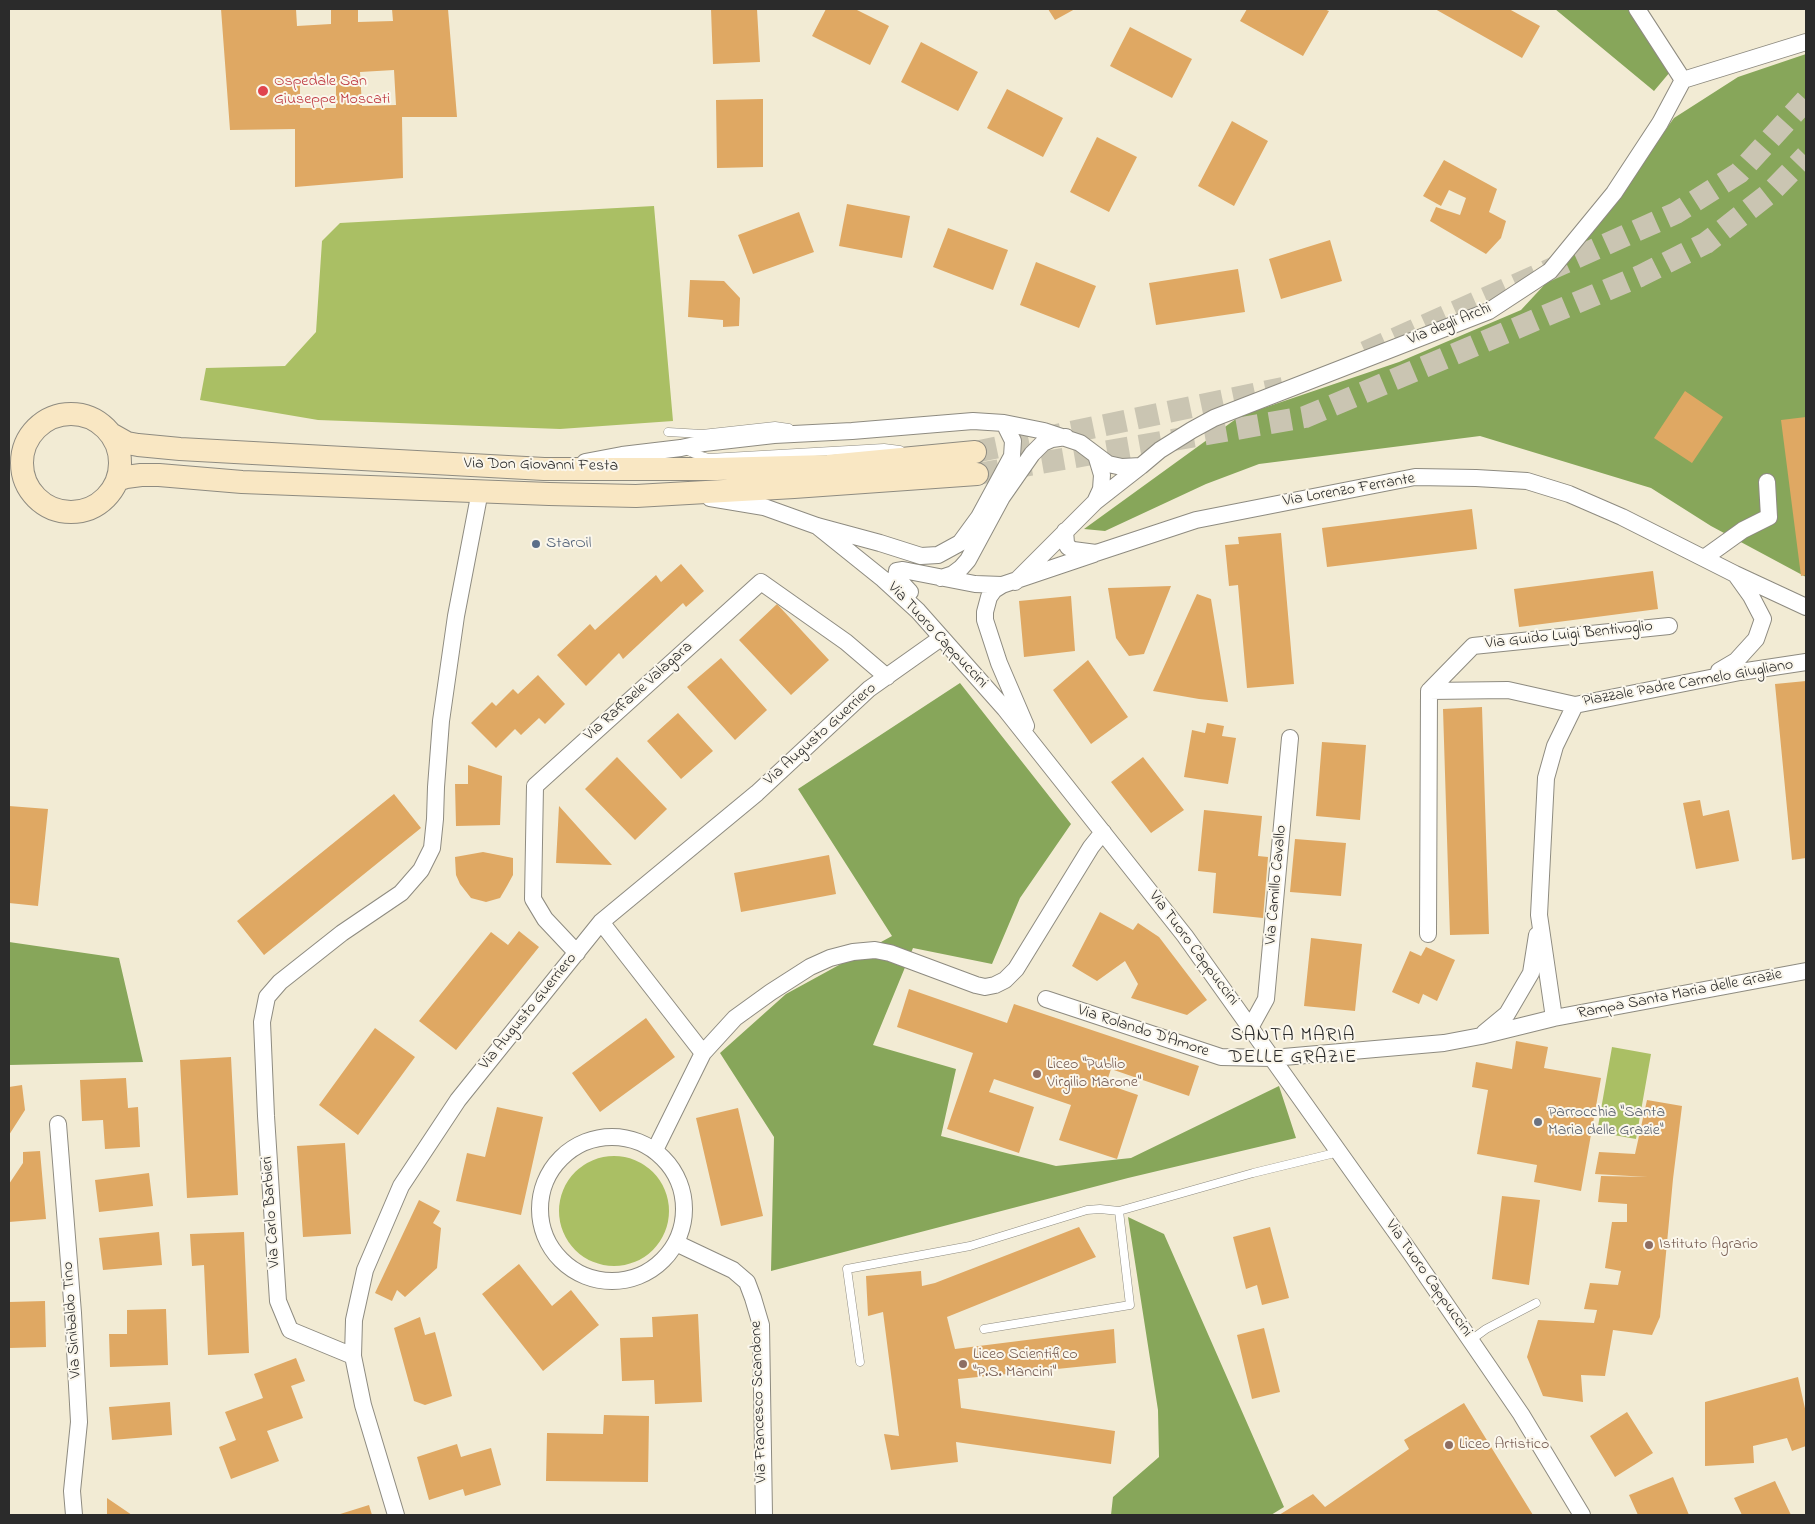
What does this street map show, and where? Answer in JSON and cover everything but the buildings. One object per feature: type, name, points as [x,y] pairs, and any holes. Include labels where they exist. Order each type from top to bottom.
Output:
[{"type":"main road","points":[[66,414],[85,417],[102,425],[110,434],[120,456],[120,468],[117,480],[110,493],[100,503],[74,513],[46,506],[35,497],[16,459],[33,432],[42,423],[66,414]]},
{"type":"main road","name":"Via Don Giovanni Festa","points":[[110,434],[126,443],[180,449],[544,469],[716,469],[828,466],[974,452]]},
{"type":"main road","name":"Via Don Giovanni Festa","points":[[117,480],[140,475],[159,475],[242,482],[636,496],[693,494],[977,474]]},
{"type":"main road","points":[[9,492],[35,497]]},
{"type":"street","points":[[1637,9],[1683,80],[1806,42]]},
{"type":"street","name":"Via degli Archi","points":[[1034,745],[999,663],[985,620],[989,597],[994,590],[1008,583],[1096,502],[1140,466],[1160,450],[1192,430],[1214,418],[1489,311],[1550,271],[1614,193],[1660,123],[1683,80]]},
{"type":"street","points":[[544,469],[622,455],[774,434],[973,421],[1024,426],[1066,437],[1080,443],[1108,464],[1122,467],[1140,466]]},
{"type":"street","points":[[693,494],[764,507],[817,526],[921,556],[938,555],[960,544],[979,517],[1012,456],[1013,441],[1004,423]]},
{"type":"street","points":[[941,578],[953,574],[968,560],[1002,497],[1032,454],[1043,443],[1052,439],[1066,437]]},
{"type":"street","points":[[1096,456],[1102,475],[1101,489],[1096,502]]},
{"type":"street","name":"Via Lorenzo Ferrante","points":[[1065,531],[1068,547],[1073,550],[1096,553],[1196,520],[1415,477],[1476,478],[1527,482],[1578,498],[1622,517],[1735,574],[1806,607]]},
{"type":"street","points":[[1704,558],[1743,530],[1769,516],[1767,482]]},
{"type":"street","name":"Via Carlo Barbieri","points":[[353,1356],[290,1330],[278,1301],[262,1022],[267,997],[280,982],[342,933],[401,893],[421,870],[432,848],[440,721],[456,616],[480,491]]},
{"type":"street","name":"Via Tuoro Cappuccini","points":[[817,526],[883,579],[918,611],[1005,709],[1186,936],[1471,1340],[1521,1414],[1582,1515]]},
{"type":"street","points":[[918,611],[912,593],[896,577],[896,574],[903,570],[975,584],[1008,583],[1096,553]]},
{"type":"street","points":[[1709,678],[1736,661],[1756,639],[1763,619],[1751,596],[1735,574]]},
{"type":"street","name":"Via Raffaele Valagara","points":[[576,953],[544,919],[533,899],[535,786],[754,588],[761,582],[846,642],[887,676]]},
{"type":"street","name":"Via Guido Luigi Bentivoglio","points":[[1429,691],[1473,646],[1668,626]]},
{"type":"street","name":"Via Augusto Guerriero","points":[[396,1515],[364,1405],[353,1356],[354,1320],[365,1270],[400,1186],[458,1100],[601,922],[757,792],[869,689],[941,638]]},
{"type":"street","name":"Piazzale Padre Carmelo Giugliano","points":[[1481,1036],[1507,1014],[1531,973],[1539,914],[1546,778],[1555,746],[1575,705],[1709,678],[1806,662]]},
{"type":"street","points":[[1428,934],[1429,691],[1508,690],[1575,705]]},
{"type":"street","name":"Via Camillo Cavallo","points":[[1250,1028],[1266,999],[1290,738]]},
{"type":"street","points":[[655,1150],[703,1053],[736,1018],[771,992],[810,967],[830,958],[853,952],[875,950],[890,953],[976,985],[985,987],[1000,982],[1016,969],[1091,846],[1103,832]]},
{"type":"street","name":"Piazzale Padre Carmelo Giugliano","points":[[1539,914],[1554,1018]]},
{"type":"street","points":[[601,922],[703,1053]]},
{"type":"street","name":"Rampa Santa Maria delle Grazie","points":[[1481,1036],[1554,1018],[1806,971]]},
{"type":"street","name":"Via Rolando D'Amore","points":[[1046,999],[1221,1057],[1272,1058],[1444,1043],[1481,1036]]},
{"type":"street","name":"Via Sinibaldo Tino","points":[[58,1124],[73,1312],[79,1422],[72,1490],[74,1515]]},
{"type":"street","points":[[607,1136],[632,1139],[655,1150],[670,1164],[680,1182],[684,1203],[683,1224],[676,1243],[660,1263],[639,1276],[615,1281],[590,1278],[568,1266],[552,1248],[542,1225],[540,1200],[548,1176],[563,1156],[583,1142],[607,1136]]},
{"type":"street","name":"Via Francesco Scandone","points":[[676,1243],[733,1270],[747,1282],[753,1298],[760,1325],[764,1515]]},
{"type":"lane","points":[[668,432],[702,434],[775,426],[826,432]]},
{"type":"lane","points":[[681,448],[709,458],[884,448],[937,455]]},
{"type":"lane","points":[[860,1362],[847,1269],[970,1246],[1087,1210],[1119,1211],[1253,1173],[1338,1152]]},
{"type":"lane","points":[[984,1329],[1130,1305],[1119,1211]]},
{"type":"lane","points":[[1471,1340],[1486,1329],[1536,1303]]},
{"type":"green space","points":[[1555,9],[1629,9],[1670,72],[1654,91]]},
{"type":"green space","points":[[1806,54],[1806,577],[1711,526],[1651,488],[1480,436],[1259,464],[1206,484],[1105,531],[1084,529],[1240,416],[1399,362],[1521,310],[1587,239],[1674,118],[1738,77]]},
{"type":"green space","points":[[654,206],[673,421],[560,429],[318,420],[200,400],[206,368],[285,366],[316,332],[322,241],[340,223]]},
{"type":"green space","points":[[960,683],[1071,824],[1020,898],[992,964],[913,948],[873,1045],[956,1069],[941,1136],[1056,1166],[1131,1158],[1279,1086],[1296,1138],[1128,1178],[771,1271],[774,1137],[720,1053],[786,994],[892,936],[798,789]]},
{"type":"green space","points":[[9,942],[119,958],[143,1062],[9,1065]]},
{"type":"green space","points":[[1612,1047],[1651,1054],[1636,1139],[1597,1132]]},
{"type":"green space","points":[[614,1156],[635,1160],[653,1172],[665,1190],[669,1211],[665,1232],[653,1250],[635,1262],[614,1266],[593,1262],[575,1250],[563,1232],[559,1211],[563,1190],[575,1172],[593,1160]]},
{"type":"green space","points":[[1128,1217],[1164,1234],[1284,1507],[1271,1515],[1111,1515],[1113,1497],[1159,1457],[1158,1410]]},
{"type":"tunnel","points":[[1365,352],[1676,213],[1739,173],[1806,100]]},
{"type":"tunnel","points":[[977,474],[1305,417],[1640,276],[1706,243],[1770,193],[1806,156]]},
{"type":"tunnel","points":[[975,452],[1283,388]]},
{"type":"place","name":"Ospedale San Giuseppe Moscati","points":[[263,91]]},
{"type":"place","name":"StarOil","points":[[536,544]]},
{"type":"place","name":"Liceo \"Publio Virgilio Marone\"","points":[[1037,1074]]},
{"type":"place","name":"Parrocchia \"Santa Maria delle Grazie\"","points":[[1538,1122]]},
{"type":"place","name":"Istituto Agrario","points":[[1649,1245]]},
{"type":"place","name":"Liceo Scientifico \"P.S. Mancini\"","points":[[963,1364]]},
{"type":"place","name":"Liceo Artistico","points":[[1449,1445]]},
{"type":"district","name":"SANTA MARIA DELLE GRAZIE","points":[[1293,1048]]}]
